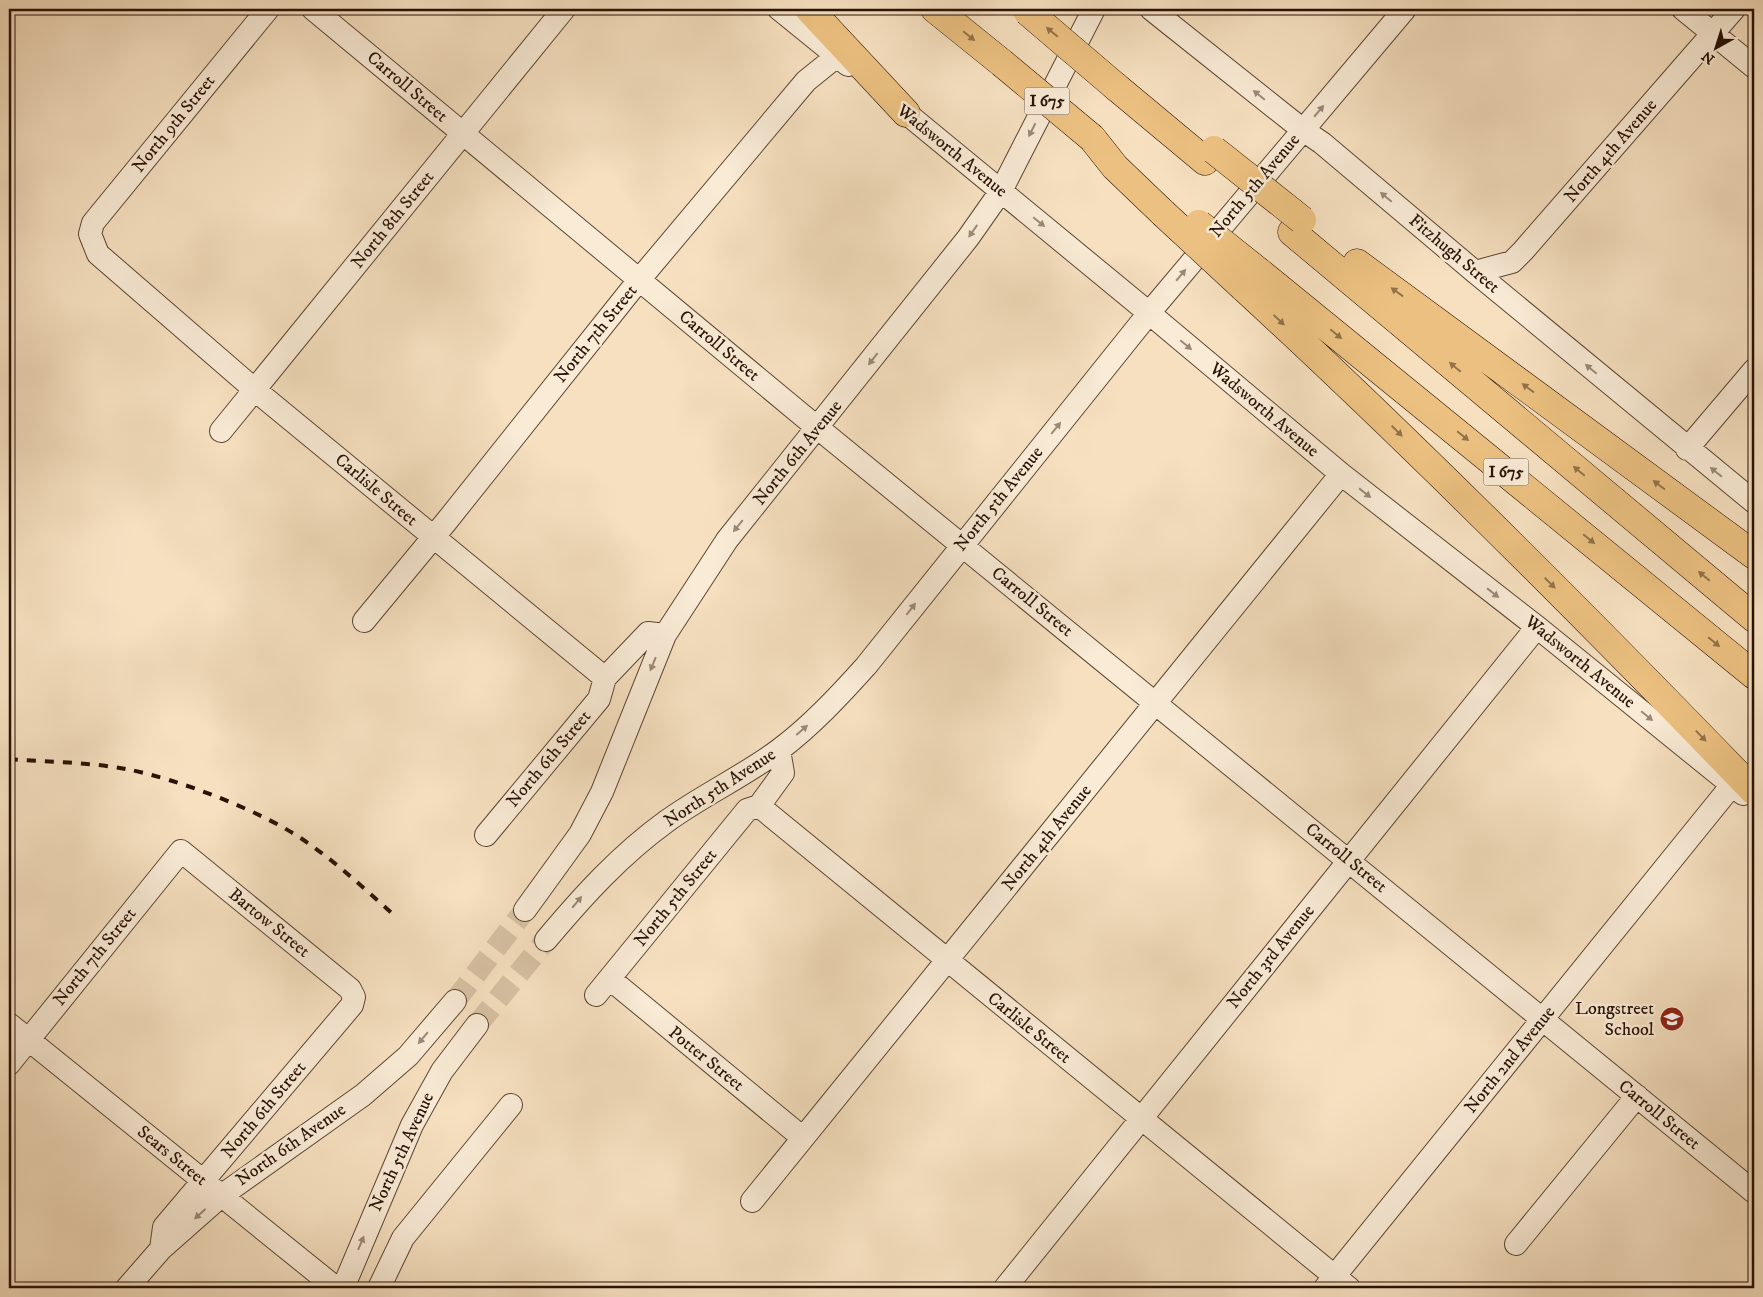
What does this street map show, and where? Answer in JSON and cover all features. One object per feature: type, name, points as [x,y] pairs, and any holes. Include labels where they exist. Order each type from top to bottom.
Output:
[{"type":"highway","points":[[809,9],[906,113]]},
{"type":"highway","name":"I 675","points":[[935,9],[1092,138],[1115,167],[1168,208],[1250,279],[1754,674]]},
{"type":"highway","name":"I 675","points":[[1026,10],[1120,90],[1210,155],[1297,226],[1754,618]]},
{"type":"highway","points":[[1297,226],[1370,273],[1754,555]]},
{"type":"highway","points":[[1250,279],[1422,455],[1622,654],[1743,788]]},
{"type":"street","name":"North 9th Street","points":[[92,243],[90,234],[93,223],[268,9]]},
{"type":"street","name":"Carroll Street","points":[[313,9],[818,428],[1754,1192]]},
{"type":"street","name":"North 8th Street","points":[[221,431],[564,9]]},
{"type":"street","name":"Wadsworth Avenue","points":[[779,9],[1149,313],[1341,474],[1743,788],[1754,804]]},
{"type":"street","name":"North 6th Avenue","points":[[525,910],[580,834],[602,792],[664,635],[727,540],[968,238],[1001,191],[1094,9]]},
{"type":"street","name":"Fitzhugh Street","points":[[1151,9],[1322,143],[1687,449],[1754,502]]},
{"type":"street","name":"North 5th Avenue","points":[[546,940],[585,893],[622,856],[668,821],[779,750],[834,702],[1149,313],[1405,9]]},
{"type":"street","points":[[1683,9],[1754,67]]},
{"type":"street","name":"North 4th Avenue","points":[[1475,272],[1512,262],[1523,251],[1734,9]]},
{"type":"street","name":"North 7th Street","points":[[364,621],[434,538],[639,280],[806,80],[837,56]]},
{"type":"street","name":"Carlisle Street","points":[[92,243],[98,254],[256,390],[605,678]]},
{"type":"street","points":[[1687,449],[1754,370]]},
{"type":"street","name":"North 4th Avenue","points":[[752,1201],[1341,474]]},
{"type":"street","name":"North 3rd Avenue","points":[[1005,1288],[1538,627]]},
{"type":"street","points":[[605,678],[648,633],[664,635]]},
{"type":"street","name":"North 6th Street","points":[[486,835],[599,699],[605,678]]},
{"type":"street","points":[[759,806],[783,773],[779,750]]},
{"type":"street","name":"North 2nd Avenue","points":[[1336,1284],[1542,1020],[1743,788]]},
{"type":"street","name":"Carlisle Street","points":[[759,806],[1142,1120],[1336,1284]]},
{"type":"street","name":"North 5th Street","points":[[603,987],[747,810],[759,806]]},
{"type":"street","name":"North 7th Street","points":[[9,1064],[181,851]]},
{"type":"street","name":"Bartow Street","points":[[181,851],[350,989],[354,997]]},
{"type":"street","name":"Potter Street","points":[[603,987],[803,1138]]},
{"type":"street","name":"North 6th Street","points":[[161,1249],[164,1227],[202,1180],[225,1158],[352,1005],[354,997]]},
{"type":"street","name":"North 6th Avenue","points":[[127,1288],[161,1249],[221,1196],[363,1095],[408,1056],[454,1001]]},
{"type":"street","name":"Sears Street","points":[[9,1024],[336,1288]]},
{"type":"street","name":"North 5th Avenue","points":[[343,1288],[412,1125],[442,1070],[477,1025]]},
{"type":"street","points":[[1516,1244],[1637,1096]]},
{"type":"street","points":[[378,1288],[403,1238],[511,1105]]},
{"type":"tunnel","points":[[455,1001],[525,910]]},
{"type":"tunnel","points":[[477,1025],[546,940]]},
{"type":"railway","points":[[9,759],[126,769],[170,780],[219,798],[266,818],[317,849],[395,916]]},
{"type":"place","name":"Longstreet School","points":[[1672,1019]]}]
